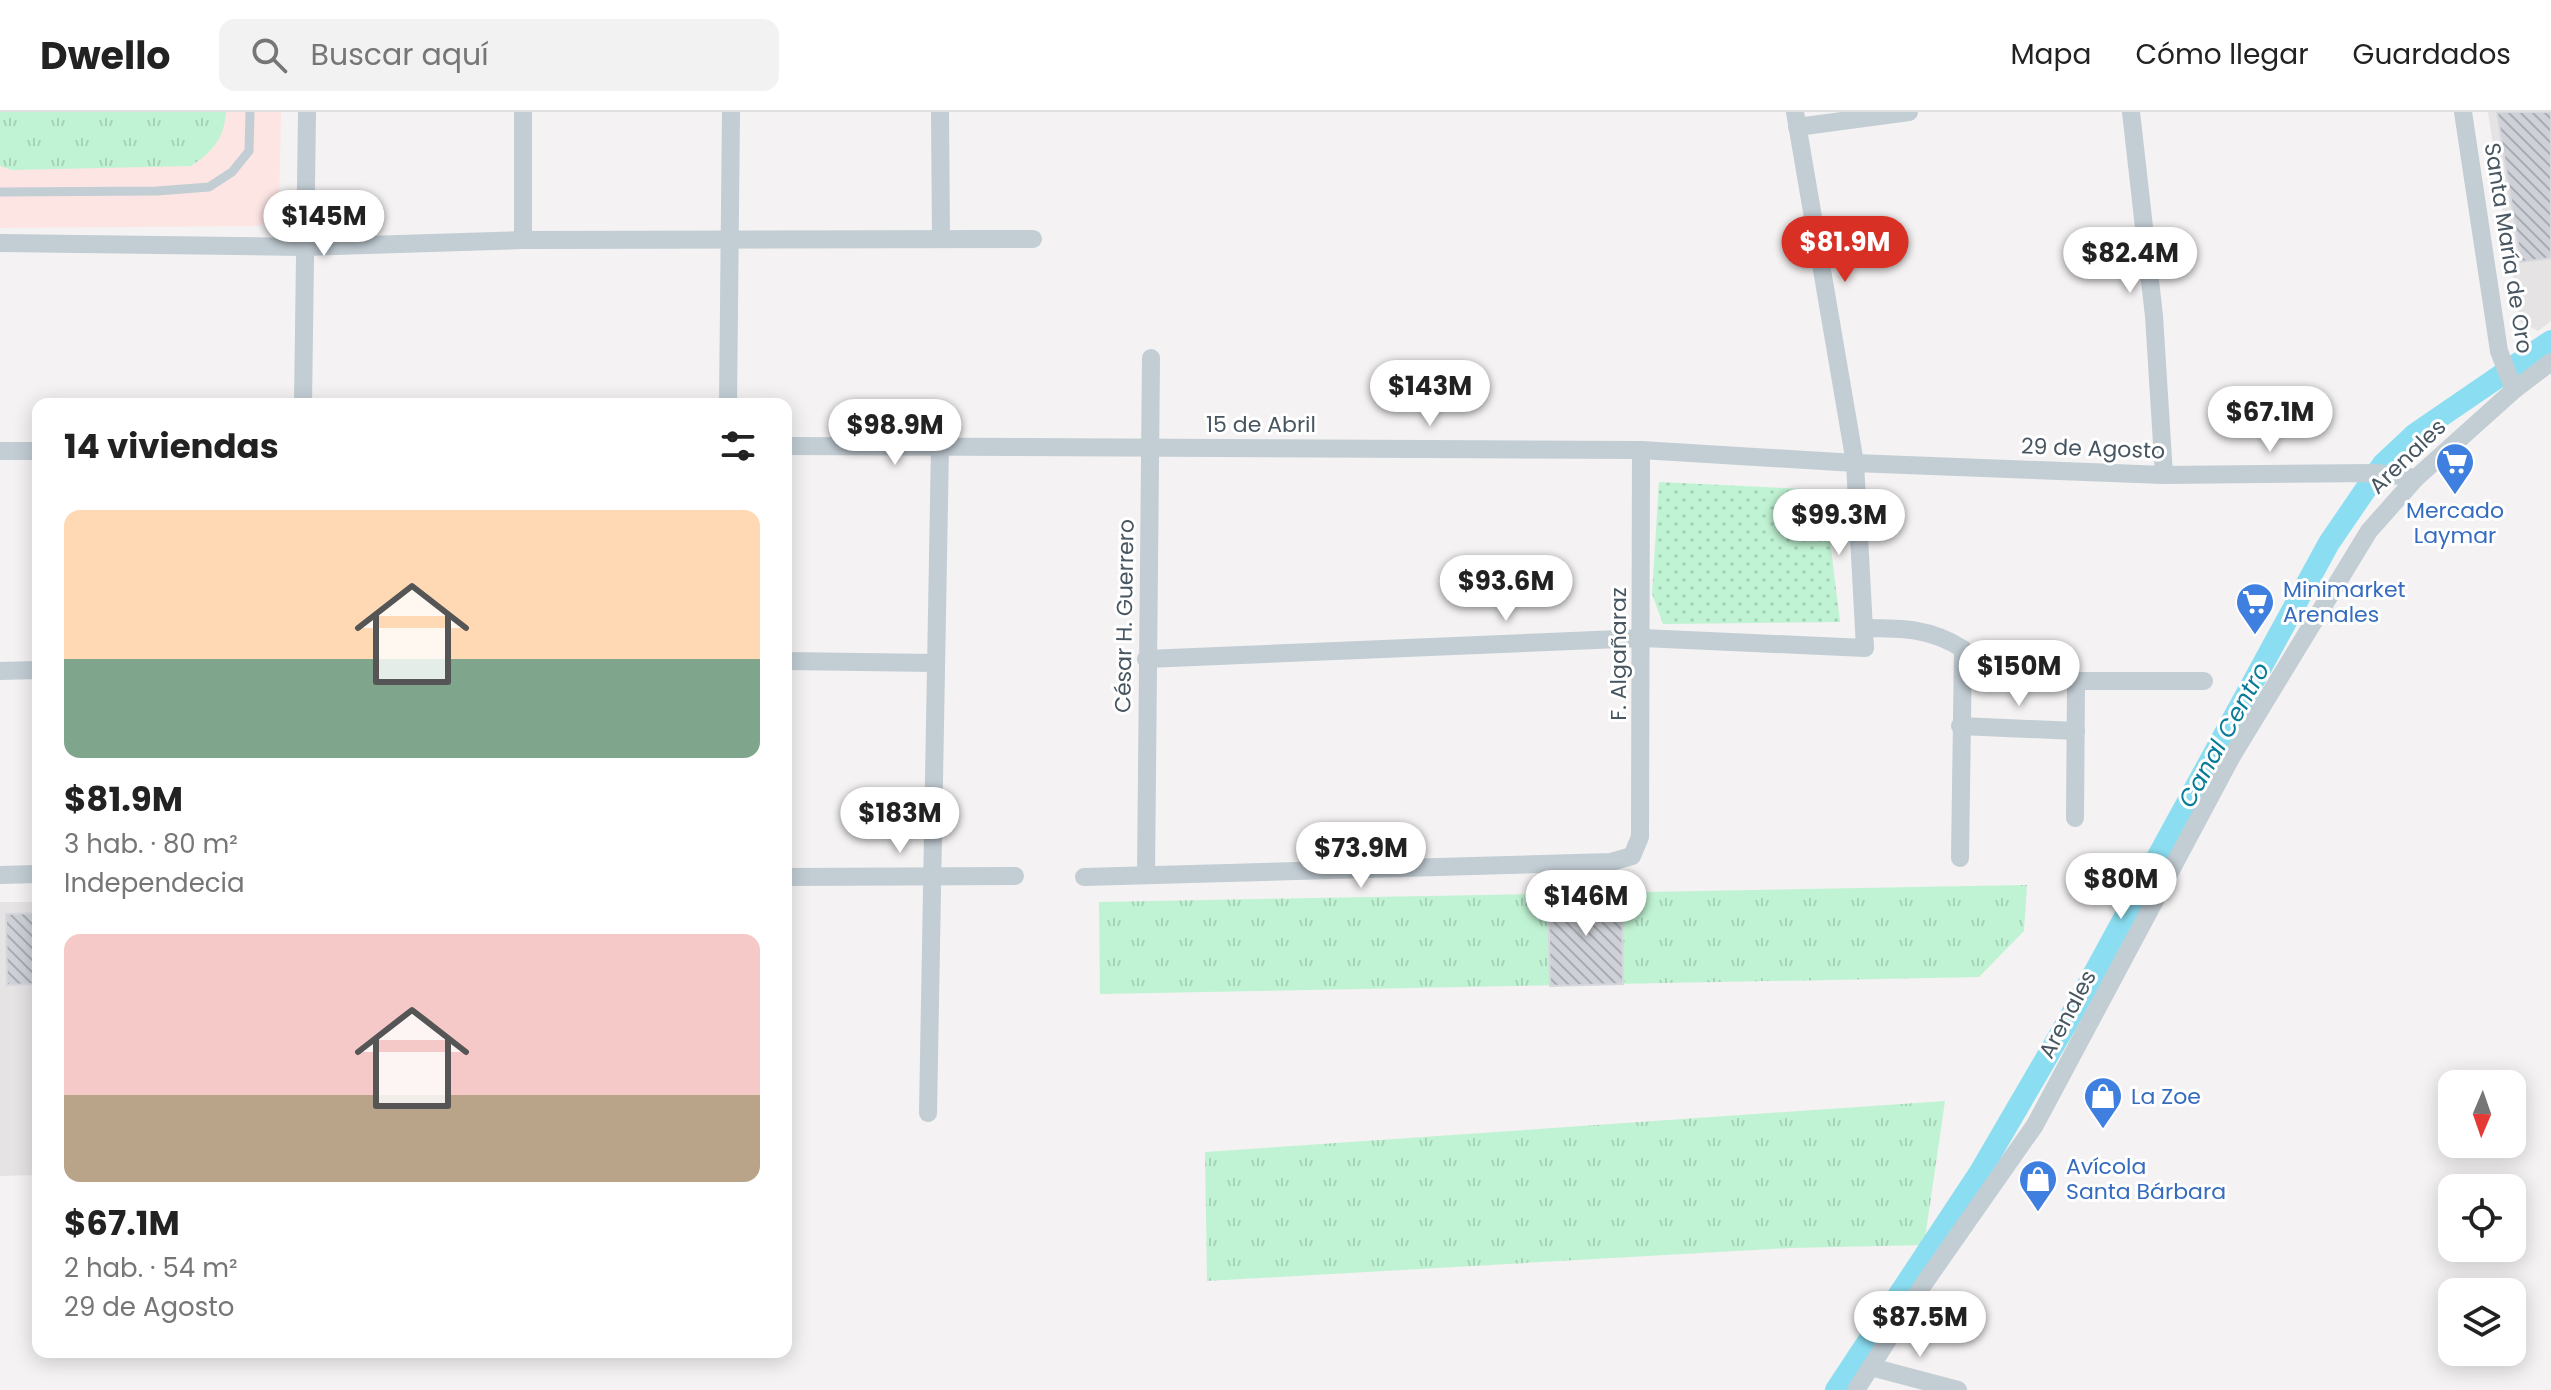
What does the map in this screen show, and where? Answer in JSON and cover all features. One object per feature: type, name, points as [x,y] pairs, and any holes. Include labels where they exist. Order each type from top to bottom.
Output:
[{"type":"street","points":[[303,398],[307,112]]},
{"type":"street","points":[[523,112],[523,240]]},
{"type":"street","points":[[728,398],[731,112]]},
{"type":"street","points":[[940,112],[941,239]]},
{"type":"street","points":[[1146,659],[1643,638],[1865,648],[1855,463],[1796,119],[1909,112]]},
{"type":"street","points":[[2131,112],[2154,316],[2164,475]]},
{"type":"street","name":"Santa María de Oro","points":[[2463,112],[2499,351],[2511,383]]},
{"type":"street","points":[[0,243],[304,247],[523,240],[1033,239]]},
{"type":"street","name":"César H. Guerrero","points":[[1146,875],[1151,358]]},
{"type":"street","name":"Arenales","points":[[1856,1390],[2035,1125],[2232,756],[2369,531],[2416,478],[2511,383],[2551,362]]},
{"type":"street","name":"15 de Abril","points":[[792,446],[1641,450],[1855,463]]},
{"type":"street","points":[[928,1113],[940,446]]},
{"type":"street","name":"F. Algañaraz","points":[[1146,875],[1611,862],[1632,856],[1640,837],[1643,638],[1641,450]]},
{"type":"street","points":[[0,451],[32,451]]},
{"type":"street","name":"29 de Agosto","points":[[1855,463],[2164,475],[2382,473],[2416,478]]},
{"type":"street","points":[[1864,628],[1912,628],[1940,635],[1963,649],[1960,858]]},
{"type":"street","points":[[792,661],[935,663]]},
{"type":"street","points":[[0,671],[32,670]]},
{"type":"street","points":[[2075,818],[2076,681],[2204,681]]},
{"type":"street","points":[[1960,726],[2076,731]]},
{"type":"street","points":[[0,875],[32,874]]},
{"type":"street","points":[[1084,877],[1146,875]]},
{"type":"street","points":[[792,877],[1015,876]]},
{"type":"street","points":[[1871,1367],[1958,1390]]},
{"type":"lane","points":[[0,192],[157,191],[209,187],[232,172],[249,151],[250,112]]},
{"type":"shaded area","points":[[0,112],[281,112],[279,209],[260,226],[0,228]]},
{"type":"shaded area","points":[[2488,112],[2551,112],[2551,321],[2538,331],[2520,322]]},
{"type":"shaded area","points":[[0,902],[32,902],[32,1175],[0,1176]]},
{"type":"green space","points":[[0,112],[226,112],[223,130],[216,144],[191,166],[12,170],[0,166]]},
{"type":"green space","points":[[1659,482],[1824,490],[1840,622],[1663,624],[1652,594]]},
{"type":"green space","points":[[2027,885],[2024,931],[1979,977],[1100,994],[1099,902]]},
{"type":"green space","points":[[1945,1101],[1924,1245],[1791,1248],[1207,1281],[1205,1152]]},
{"type":"building","points":[[2497,112],[2551,112],[2551,258],[2521,262]]},
{"type":"building","points":[[1622,890],[1623,984],[1550,986],[1548,892]]},
{"type":"building","points":[[32,913],[32,984],[7,985],[6,914]]},
{"type":"waterway","name":"Canal Centro","points":[[1836,1390],[1980,1172],[2068,1021],[2329,543],[2383,464],[2415,434],[2551,341]]},
{"type":"place","name":"Mercado Laymar","points":[[2455,496]]},
{"type":"place","name":"Minimarket Arenales","points":[[2255,636]]},
{"type":"place","name":"La Zoe","points":[[2103,1130]]},
{"type":"place","name":"Avícola Santa Bárbara","points":[[2038,1213]]}]
